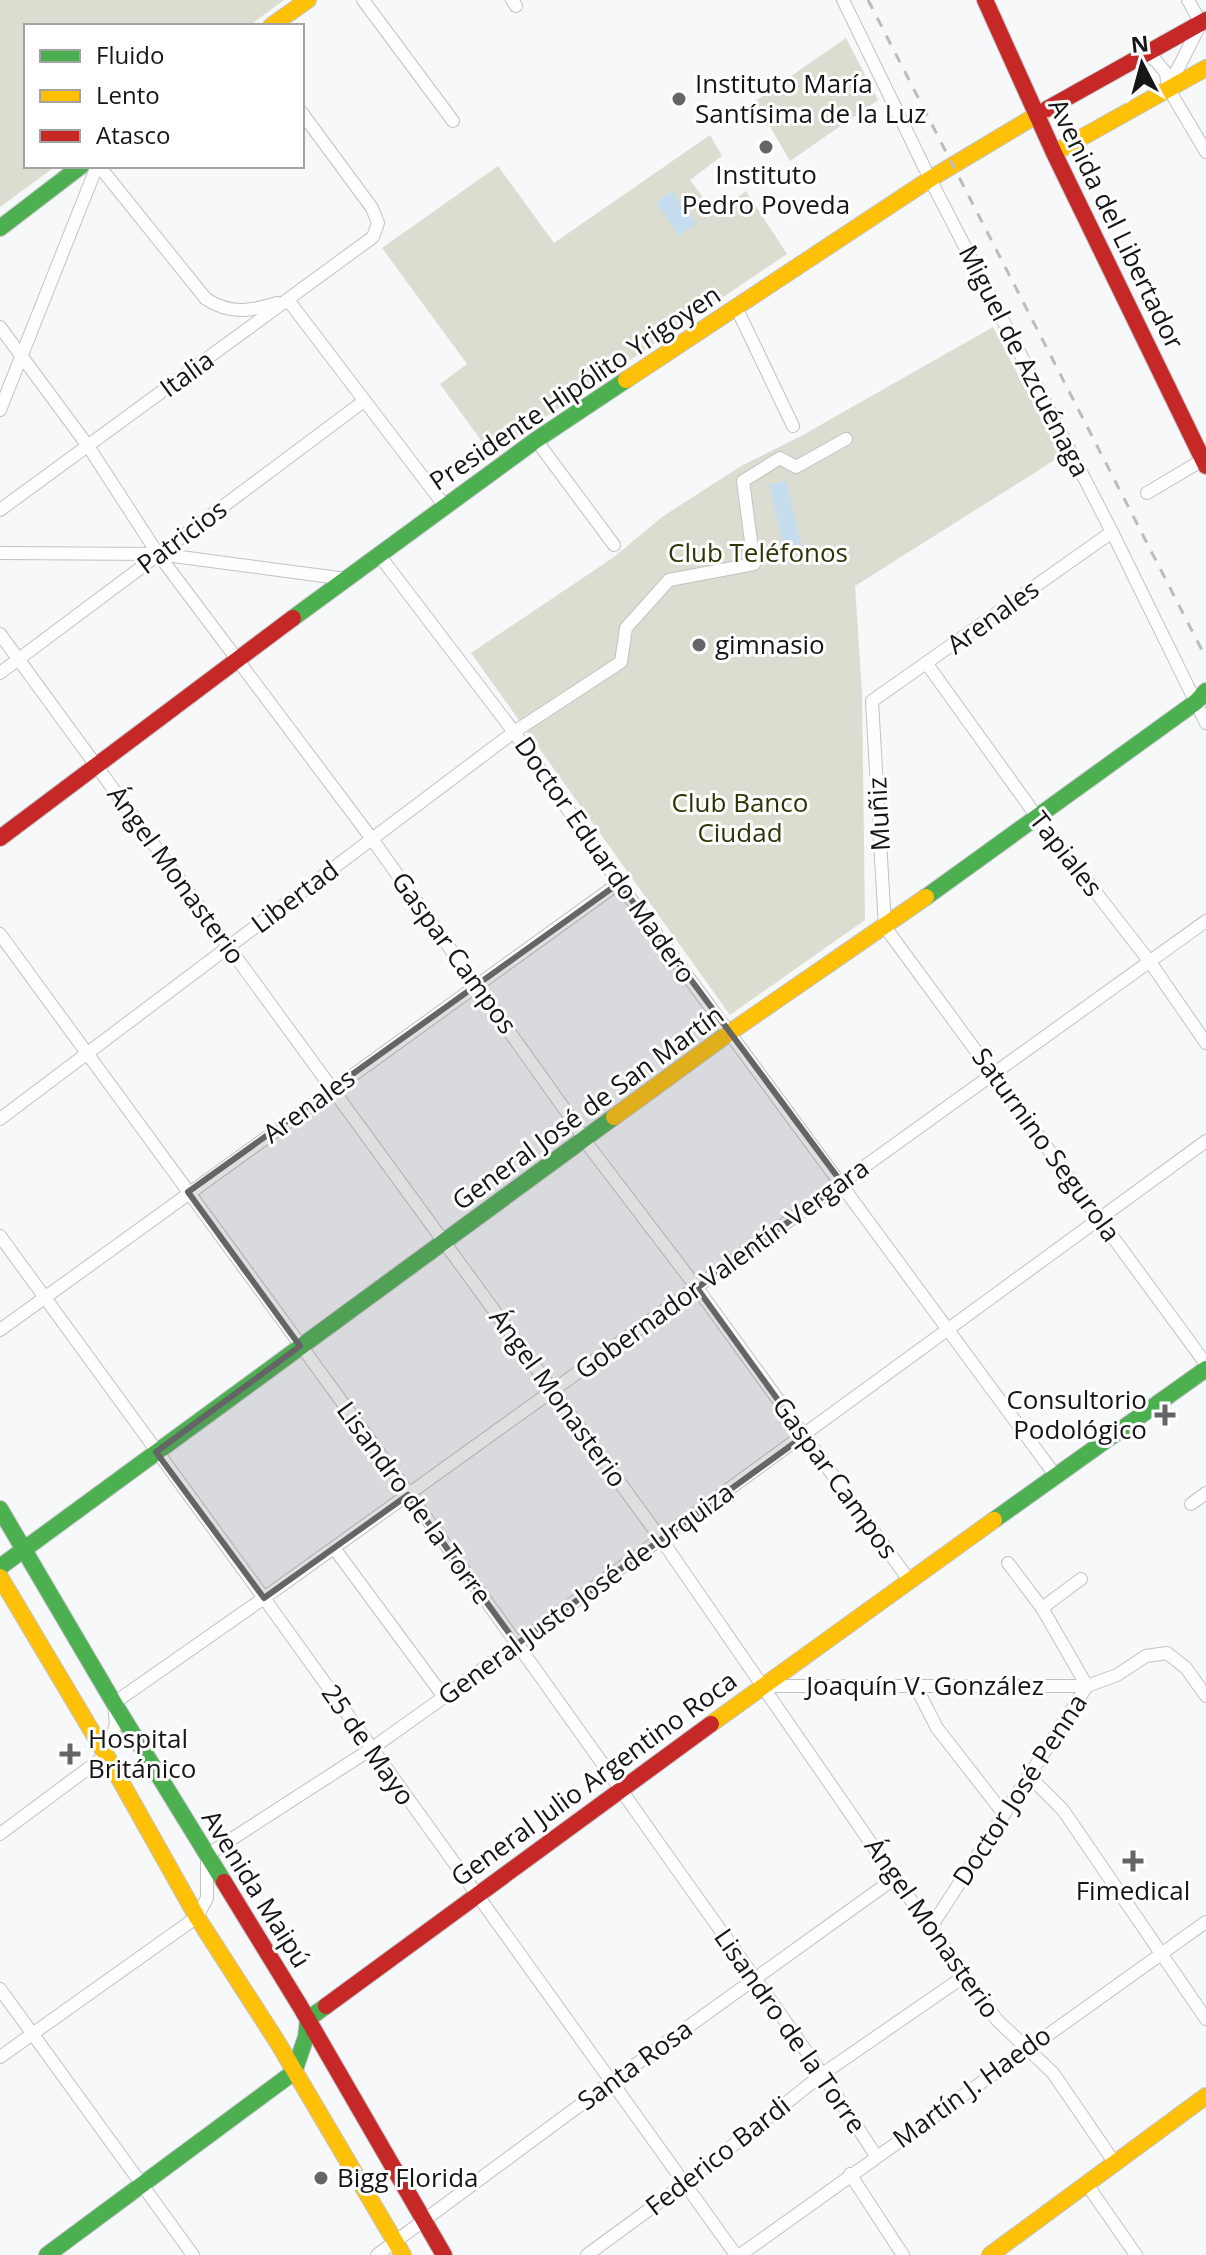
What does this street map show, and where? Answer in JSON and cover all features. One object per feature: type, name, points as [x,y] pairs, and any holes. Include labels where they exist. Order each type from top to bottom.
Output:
[{"type":"street","points":[[274,24],[308,0]]},
{"type":"street","points":[[363,0],[453,121]]},
{"type":"street","name":"Miguel de Azcuénaga","points":[[843,0],[930,179],[1112,532],[1201,696],[1206,723]]},
{"type":"street","name":"Avenida del Libertador","points":[[985,0],[1054,153],[1205,461]]},
{"type":"street","points":[[1168,88],[1203,22],[1188,0]]},
{"type":"street","name":"Presidente Hipólito Yrigoyen","points":[[0,838],[444,505],[536,440],[930,179],[1036,115],[1203,22]]},
{"type":"street","points":[[1145,54],[1166,73],[1168,88],[1206,152]]},
{"type":"street","points":[[1054,153],[1206,68]]},
{"type":"street","name":"Italia","points":[[0,510],[373,237],[378,223],[372,208],[304,116]]},
{"type":"street","points":[[0,228],[78,168]]},
{"type":"street","points":[[0,410],[97,168]]},
{"type":"street","points":[[100,168],[206,299],[223,308],[247,311],[288,300],[444,505]]},
{"type":"street","points":[[736,307],[793,426]]},
{"type":"street","name":"Gaspar Campos","points":[[0,327],[88,446],[158,554],[372,839],[585,1141],[697,1288],[909,1580]]},
{"type":"street","name":"Patricios","points":[[0,673],[364,401]]},
{"type":"street","name":"Libertad","points":[[0,1119],[514,732],[621,662],[626,628],[669,580],[754,564],[743,481],[780,458],[796,467],[846,439]]},
{"type":"street","points":[[536,440],[614,545]]},
{"type":"street","points":[[1147,493],[1205,461]]},
{"type":"street","name":"Arenales","points":[[872,701],[1112,532]]},
{"type":"street","points":[[0,553],[158,554],[346,579]]},
{"type":"street","name":"Doctor Eduardo Madero","points":[[379,555],[514,732],[619,883],[1055,1475]]},
{"type":"street","name":"Ángel Monasterio","points":[[0,634],[661,1539],[895,1878],[1004,2029],[1058,2080],[1114,2162]]},
{"type":"street","name":"Tapiales","points":[[927,664],[1037,817],[1150,962],[1206,1043]]},
{"type":"street","name":"General José de San Martín","points":[[0,1567],[729,1033],[885,927],[1201,696]]},
{"type":"street","name":"Muñiz","points":[[872,701],[885,927]]},
{"type":"street","name":"Arenales","points":[[0,1330],[619,883]]},
{"type":"street","name":"Gobernador Valentín Vergara","points":[[114,1703],[1206,921]]},
{"type":"street","name":"Saturnino Segurola","points":[[885,927],[1206,1366]]},
{"type":"street","name":"Lisandro de la Torre","points":[[0,934],[517,1644],[753,1979],[824,2073],[876,2156]]},
{"type":"street","name":"General Justo José de Urquiza","points":[[207,1855],[371,1749],[444,1697],[1206,1141]]},
{"type":"street","name":"25 de Mayo","points":[[0,1236],[264,1598],[610,2083],[738,2255]]},
{"type":"street","name":"General Julio Argentino Roca","points":[[308,2019],[1206,1366]]},
{"type":"street","points":[[1191,1504],[1206,1493]]},
{"type":"street","name":"Avenida Maipú","points":[[0,1509],[114,1703],[308,2019],[444,2255]]},
{"type":"street","points":[[334,1548],[444,1697]]},
{"type":"street","points":[[1008,1563],[1042,1608],[1087,1686]]},
{"type":"street","points":[[0,1577],[106,1755],[197,1917],[278,2043],[399,2249]]},
{"type":"street","points":[[1042,1608],[1081,1579]]},
{"type":"street","name":"Doctor José Penna","points":[[931,1927],[1087,1686],[1117,1675],[1146,1656],[1167,1653],[1186,1668],[1206,1696]]},
{"type":"street","points":[[915,1685],[937,1728],[1004,1814]]},
{"type":"street","name":"Joaquín V. González","points":[[763,1686],[1087,1686]]},
{"type":"street","points":[[0,1834],[106,1755],[116,1724],[114,1703]]},
{"type":"street","points":[[1029,1776],[1063,1810],[1206,2019]]},
{"type":"street","points":[[0,2057],[197,1917],[207,1898],[207,1855]]},
{"type":"street","name":"Santa Rosa","points":[[377,2255],[399,2249],[424,2221],[895,1878]]},
{"type":"street","name":"Martín J. Haedo","points":[[738,2255],[1206,1922]]},
{"type":"street","name":"Federico Bardi","points":[[587,2255],[684,2184],[824,2073],[966,1975]]},
{"type":"street","points":[[0,1989],[193,2255]]},
{"type":"street","points":[[47,2255],[294,2072],[306,2037],[308,2019]]},
{"type":"street","points":[[990,2255],[1206,2096]]},
{"type":"street","name":"Lisandro de la Torre","points":[[850,2174],[903,2255]]},
{"type":"street","points":[[1086,2183],[1136,2255]]},
{"type":"highlighted area","points":[[619,883],[842,1183],[697,1288],[804,1436],[517,1644],[408,1495],[264,1598],[156,1452],[300,1346],[188,1192]]},
{"type":"green space","points":[[0,0],[284,0],[252,24],[24,24],[24,168],[53,168],[0,207]]},
{"type":"green space","points":[[846,38],[878,100],[790,161],[755,101]]},
{"type":"green space","points":[[710,135],[722,156],[690,180],[715,213],[746,191],[787,254],[491,454],[440,384],[467,364],[382,248],[498,166],[554,243]]},
{"type":"green space","points":[[993,327],[1061,456],[855,586],[862,692],[865,920],[730,1015],[471,653],[614,557],[662,517],[741,466],[801,436]]},
{"type":"water","points":[[672,191],[696,223],[679,236],[656,203]]},
{"type":"water","points":[[786,481],[805,560],[787,564],[769,484]]},
{"type":"railway","points":[[868,0],[1206,658]]},
{"type":"traffic: fast","points":[[0,228],[78,168]]},
{"type":"traffic: fast","points":[[293,618],[536,440],[626,380]]},
{"type":"traffic: fast","points":[[926,897],[1196,702],[1206,691]]},
{"type":"traffic: fast","points":[[0,1567],[614,1117]]},
{"type":"traffic: fast","points":[[994,1520],[1206,1369]]},
{"type":"traffic: fast","points":[[0,1509],[224,1882]]},
{"type":"traffic: fast","points":[[47,2255],[294,2072],[306,2037],[308,2019],[326,2006]]},
{"type":"traffic: slow","points":[[274,24],[308,0]]},
{"type":"traffic: slow","points":[[1054,153],[1206,68]]},
{"type":"traffic: slow","points":[[626,380],[930,179],[1047,109]]},
{"type":"traffic: slow","points":[[614,1117],[926,897]]},
{"type":"traffic: slow","points":[[711,1724],[994,1520]]},
{"type":"traffic: slow","points":[[0,1577],[106,1755],[197,1917],[278,2043],[403,2255]]},
{"type":"traffic: slow","points":[[990,2255],[1206,2096]]},
{"type":"traffic: jam","points":[[985,0],[1054,153],[1206,466]]},
{"type":"traffic: jam","points":[[1047,109],[1206,20]]},
{"type":"traffic: jam","points":[[0,838],[293,618]]},
{"type":"traffic: jam","points":[[326,2006],[711,1724]]},
{"type":"traffic: jam","points":[[224,1882],[300,2006],[444,2255]]},
{"type":"place","name":"Instituto María Santísima de la Luz","points":[[679,99]]},
{"type":"place","name":"Instituto Pedro Poveda","points":[[766,147]]},
{"type":"place","name":"gimnasio","points":[[699,645]]},
{"type":"place","name":"Consultorio Podológico","points":[[1165,1415]]},
{"type":"place","name":"Hospital Británico","points":[[70,1754]]},
{"type":"place","name":"Fimedical","points":[[1133,1861]]},
{"type":"place","name":"Bigg Florida","points":[[321,2178]]},
{"type":"park label","name":"Club Teléfonos","points":[[758,553]]},
{"type":"park label","name":"Club Banco Ciudad","points":[[740,818]]}]
